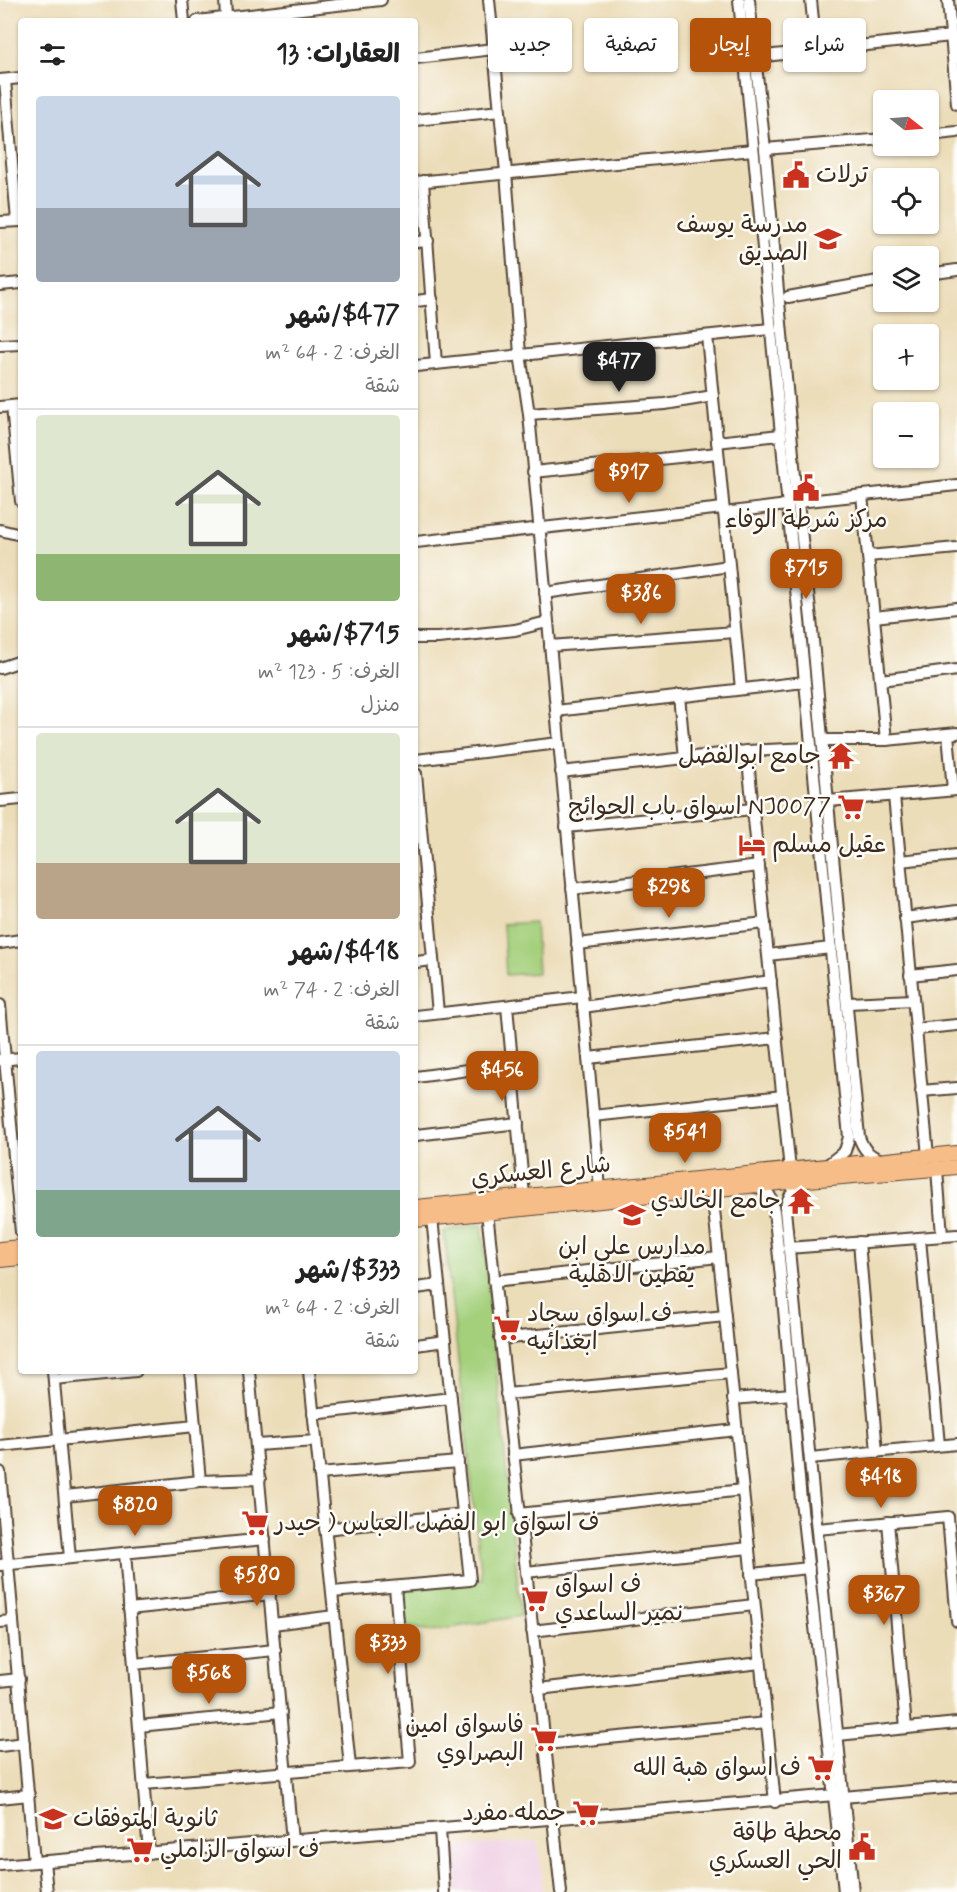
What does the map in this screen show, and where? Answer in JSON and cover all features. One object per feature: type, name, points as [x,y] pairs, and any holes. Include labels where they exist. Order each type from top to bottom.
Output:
[{"type":"main road","name":"شارع العسكري","points":[[418,1220],[665,1189],[790,1170],[957,1153]]},
{"type":"main road","name":"شارع العسكري","points":[[665,1189],[712,1190],[957,1167]]},
{"type":"main road","name":"شارع العسكري","points":[[418,1207],[600,1189],[640,1191]]},
{"type":"main road","points":[[0,1249],[18,1247]]},
{"type":"main road","points":[[0,1260],[18,1258]]},
{"type":"street","points":[[182,0],[184,18]]},
{"type":"street","points":[[225,0],[226,17]]},
{"type":"street","points":[[219,18],[299,15],[364,1],[381,0]]},
{"type":"street","points":[[489,0],[491,18]]},
{"type":"street","points":[[811,0],[813,18]]},
{"type":"street","points":[[948,0],[957,104]]},
{"type":"street","points":[[744,5],[753,150],[772,291],[792,503],[795,592],[849,1137],[845,1151],[826,1166]]},
{"type":"street","points":[[866,45],[951,36]]},
{"type":"street","points":[[418,57],[488,50]]},
{"type":"street","points":[[496,72],[520,354],[529,414],[600,1189]]},
{"type":"street","points":[[757,72],[765,149],[772,291],[770,329],[780,435],[808,590],[859,1137],[873,1158],[882,1161]]},
{"type":"street","points":[[18,78],[2,80],[18,213]]},
{"type":"street","points":[[418,120],[500,111]]},
{"type":"street","points":[[939,134],[957,132]]},
{"type":"street","points":[[765,149],[873,140]]},
{"type":"street","points":[[436,364],[428,241],[419,182],[753,150]]},
{"type":"street","points":[[0,222],[18,221]]},
{"type":"street","points":[[418,242],[428,241]]},
{"type":"street","points":[[939,272],[957,270]]},
{"type":"street","points":[[788,297],[873,282]]},
{"type":"street","points":[[0,285],[18,283]]},
{"type":"street","points":[[418,301],[432,299]]},
{"type":"street","points":[[418,366],[770,329]]},
{"type":"street","points":[[707,336],[741,689]]},
{"type":"street","points":[[0,345],[18,344]]},
{"type":"street","points":[[529,414],[665,404],[713,396]]},
{"type":"street","points":[[0,407],[16,406],[18,444]]},
{"type":"street","points":[[533,472],[718,448],[780,435]]},
{"type":"street","points":[[418,542],[957,485]]},
{"type":"street","points":[[862,495],[886,741]]},
{"type":"street","points":[[0,530],[18,534]]},
{"type":"street","points":[[868,556],[957,548]]},
{"type":"street","points":[[545,593],[729,566]]},
{"type":"street","points":[[795,592],[804,596],[808,590]]},
{"type":"street","points":[[874,617],[957,608]]},
{"type":"street","points":[[798,617],[803,614],[811,619]]},
{"type":"street","points":[[418,638],[515,630],[547,622]]},
{"type":"street","points":[[549,646],[735,632]]},
{"type":"street","points":[[0,668],[18,662]]},
{"type":"street","points":[[881,680],[957,670]]},
{"type":"street","points":[[556,711],[804,681]]},
{"type":"street","points":[[679,696],[685,758]]},
{"type":"street","points":[[823,740],[886,741],[952,734],[955,790],[828,801]]},
{"type":"street","points":[[418,760],[559,743]]},
{"type":"street","points":[[561,772],[747,751],[811,748]]},
{"type":"street","points":[[747,751],[790,1170]]},
{"type":"street","points":[[418,796],[438,1013]]},
{"type":"street","points":[[894,796],[928,1156]]},
{"type":"street","points":[[0,801],[18,799]]},
{"type":"street","points":[[566,827],[753,809]]},
{"type":"street","points":[[900,861],[957,855]]},
{"type":"street","points":[[572,889],[759,866]]},
{"type":"street","points":[[905,918],[957,911]]},
{"type":"street","points":[[577,944],[765,922]]},
{"type":"street","points":[[0,943],[18,940]]},
{"type":"street","points":[[768,955],[831,948]]},
{"type":"street","points":[[418,962],[433,960]]},
{"type":"street","points":[[910,975],[957,970]]},
{"type":"street","points":[[418,1016],[507,1006],[582,1002],[771,981]]},
{"type":"street","points":[[848,1003],[913,1000]]},
{"type":"street","points":[[0,1005],[2,1060],[15,1114],[18,1180]]},
{"type":"street","points":[[507,1006],[524,1196]]},
{"type":"street","points":[[916,1029],[957,1025]]},
{"type":"street","points":[[588,1058],[777,1038]]},
{"type":"street","points":[[2,1060],[18,1058]]},
{"type":"street","points":[[418,1077],[512,1065]]},
{"type":"street","points":[[921,1091],[957,1088]]},
{"type":"street","points":[[593,1116],[783,1096]]},
{"type":"street","points":[[418,1135],[518,1123]]},
{"type":"street","points":[[937,1169],[942,1236]]},
{"type":"street","points":[[808,1180],[798,1184],[780,1210],[792,1394],[809,1568],[818,1593]]},
{"type":"street","points":[[752,1186],[768,1191],[780,1210],[788,1248],[817,1529],[818,1593],[839,1796],[853,1892]]},
{"type":"street","points":[[712,1190],[775,1802]]},
{"type":"street","points":[[487,1212],[561,1892]]},
{"type":"street","points":[[332,1592],[470,1580],[432,1218]]},
{"type":"street","points":[[788,1248],[957,1235]]},
{"type":"street","points":[[920,1239],[939,1445]]},
{"type":"street","points":[[859,1242],[877,1452]]},
{"type":"street","points":[[494,1281],[719,1257]]},
{"type":"street","points":[[418,1288],[439,1286]]},
{"type":"street","points":[[500,1339],[725,1316]]},
{"type":"street","points":[[418,1345],[445,1341]]},
{"type":"street","points":[[506,1394],[730,1373]]},
{"type":"street","points":[[70,1558],[54,1375],[74,1374]]},
{"type":"street","points":[[190,1374],[200,1481]]},
{"type":"street","points":[[249,1374],[292,1841]]},
{"type":"street","points":[[309,1374],[350,1766]]},
{"type":"street","points":[[733,1399],[792,1394]]},
{"type":"street","points":[[313,1414],[451,1398]]},
{"type":"street","points":[[0,1446],[195,1426]]},
{"type":"street","points":[[513,1455],[736,1430]]},
{"type":"street","points":[[256,1445],[316,1441]]},
{"type":"street","points":[[810,1458],[957,1444]]},
{"type":"street","points":[[320,1474],[458,1462]]},
{"type":"street","points":[[0,1472],[4,1565],[13,1621],[29,1795],[39,1862],[47,1892]]},
{"type":"street","points":[[66,1496],[200,1481],[260,1479]]},
{"type":"street","points":[[519,1514],[743,1491]]},
{"type":"street","points":[[325,1528],[463,1514]]},
{"type":"street","points":[[817,1529],[948,1517],[954,1553],[957,1621]]},
{"type":"street","points":[[888,1522],[906,1728]]},
{"type":"street","points":[[4,1565],[265,1539]]},
{"type":"street","points":[[526,1572],[748,1548]]},
{"type":"street","points":[[125,1553],[149,1853]]},
{"type":"street","points":[[751,1574],[809,1568]]},
{"type":"street","points":[[144,1784],[410,1762],[395,1587]]},
{"type":"street","points":[[129,1609],[270,1594]]},
{"type":"street","points":[[532,1631],[754,1605]]},
{"type":"street","points":[[820,1612],[838,1735],[844,1892]]},
{"type":"street","points":[[273,1624],[334,1616]]},
{"type":"street","points":[[0,1622],[13,1621]]},
{"type":"street","points":[[134,1664],[275,1650]]},
{"type":"street","points":[[539,1689],[760,1663]]},
{"type":"street","points":[[0,1681],[19,1679]]},
{"type":"street","points":[[139,1726],[281,1712]]},
{"type":"street","points":[[545,1743],[766,1723]]},
{"type":"street","points":[[838,1735],[957,1723]]},
{"type":"street","points":[[0,1746],[24,1743]]},
{"type":"street","points":[[0,1865],[957,1787]]},
{"type":"street","points":[[0,1798],[29,1795]]},
{"type":"street","points":[[440,1829],[444,1892]]},
{"type":"shaded area","points":[[538,1841],[543,1892],[453,1892],[449,1847]]},
{"type":"green space","points":[[535,922],[538,973],[506,975],[503,924]]},
{"type":"green space","points":[[482,1224],[521,1616],[432,1631],[407,1627],[398,1589],[482,1579],[444,1231]]},
{"type":"place","name":"ترلات","points":[[796,175]]},
{"type":"place","name":"مدرسة يوسف الصديق","points":[[828,239]]},
{"type":"place","name":"مركز شرطة الوفاء","points":[[806,488]]},
{"type":"place","name":"جامع ابوالفضل","points":[[841,756]]},
{"type":"place","name":"اسواق باب الحوائج NJ0077","points":[[851,807]]},
{"type":"place","name":"عقيل مسلم","points":[[752,845]]},
{"type":"place","name":"جامع الخالدي","points":[[801,1201]]},
{"type":"place","name":"مدارس علي ابن يقطين الاهلية","points":[[632,1215]]},
{"type":"place","name":"ف اسواق سجاد ابغذائيه","points":[[507,1328]]},
{"type":"place","name":"ف اسواق ابو الفضل العباس ( حيدر","points":[[255,1523]]},
{"type":"place","name":"ف اسواق نمير الساعدي","points":[[535,1599]]},
{"type":"place","name":"فاسواق امين البصراوي","points":[[544,1739]]},
{"type":"place","name":"ف اسواق هبة الله","points":[[821,1768]]},
{"type":"place","name":"جمله مفرد","points":[[586,1813]]},
{"type":"place","name":"ثانوية المتوفقات","points":[[53,1819]]},
{"type":"place","name":"محطة طاقة الحي العسكري","points":[[862,1847]]},
{"type":"place","name":"ف اسواق الزاملي","points":[[140,1850]]}]
